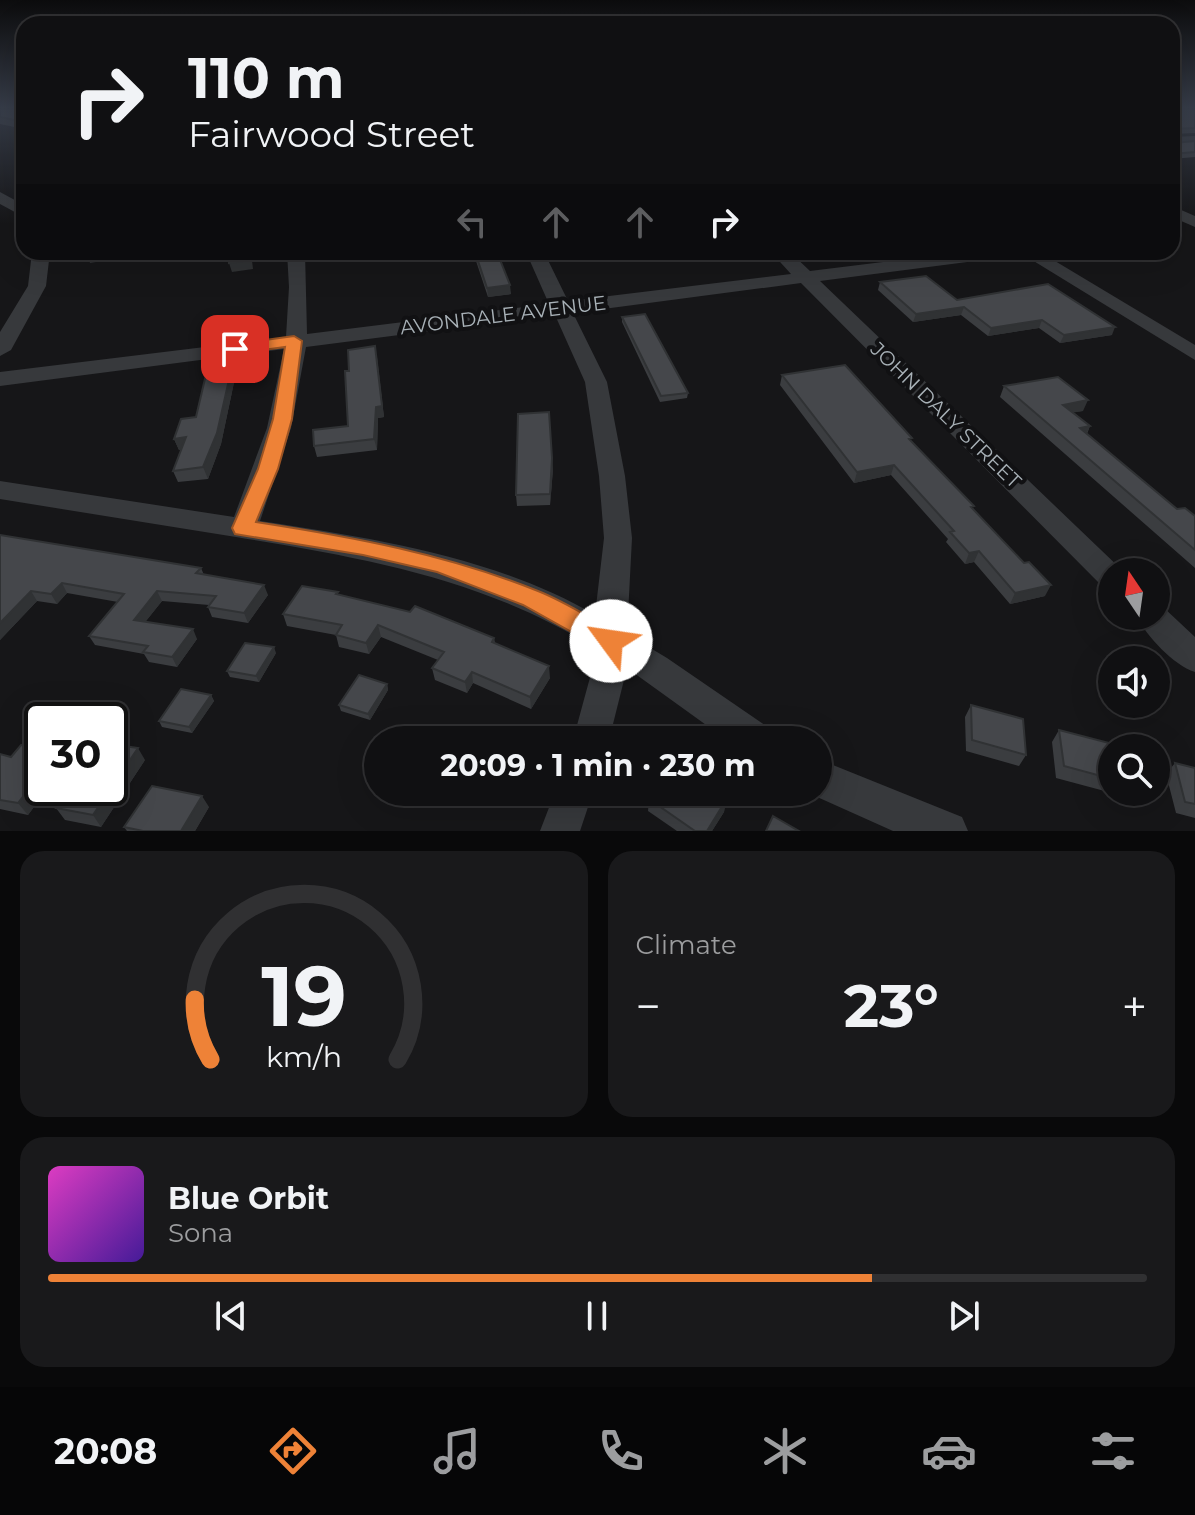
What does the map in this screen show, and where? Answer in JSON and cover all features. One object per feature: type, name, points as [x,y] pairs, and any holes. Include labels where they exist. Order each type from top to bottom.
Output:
[{"type":"street","points":[[0,350],[37,286],[40,260]]},
{"type":"street","points":[[243,528],[268,469],[283,419],[294,341],[296,260]]},
{"type":"street","points":[[539,260],[560,309],[589,362],[603,410],[618,538],[612,659],[595,726]]},
{"type":"street","name":"JOHN DALY STREET","points":[[788,260],[1098,563]]},
{"type":"street","name":"AVONDALE AVENUE","points":[[0,379],[942,260]]},
{"type":"street","points":[[1041,260],[1195,354]]},
{"type":"street","points":[[0,490],[363,547],[441,565],[532,598],[611,641],[736,726]]},
{"type":"street","points":[[1166,630],[1195,658]]},
{"type":"street","points":[[832,784],[948,831]]},
{"type":"street","points":[[560,831],[569,806]]},
{"type":"building","points":[[1180,147],[1195,147],[1195,152],[1180,153]]},
{"type":"building","points":[[478,260],[500,260],[510,285],[487,288]]},
{"type":"building","points":[[926,276],[957,300],[1048,284],[1115,327],[1064,335],[1042,320],[991,328],[964,307],[916,314],[880,282]]},
{"type":"building","points":[[645,314],[688,393],[661,396],[622,317]]},
{"type":"building","points":[[375,346],[382,406],[376,407],[374,439],[314,446],[313,430],[348,426],[345,371],[349,371],[348,350]]},
{"type":"building","points":[[233,362],[217,433],[203,467],[173,471],[186,437],[174,439],[181,419],[196,417],[208,366]]},
{"type":"building","points":[[845,365],[912,438],[909,439],[974,506],[971,507],[1024,563],[1029,562],[1051,585],[1015,593],[979,551],[969,553],[950,532],[954,531],[894,465],[857,472],[782,375]]},
{"type":"building","points":[[1058,377],[1088,400],[1063,405],[1090,426],[1080,428],[1177,509],[1185,508],[1195,516],[1195,550],[1004,386]]},
{"type":"building","points":[[549,412],[552,458],[550,494],[516,495],[518,414]]},
{"type":"building","points":[[0,535],[201,568],[196,573],[264,585],[244,613],[208,607],[216,596],[157,591],[134,620],[193,629],[172,657],[143,652],[148,646],[89,636],[124,594],[62,583],[51,594],[31,591],[0,623]]},
{"type":"building","points":[[302,586],[338,592],[336,594],[410,612],[415,606],[494,638],[492,642],[549,666],[530,697],[472,672],[465,682],[432,668],[444,652],[378,625],[366,643],[336,635],[342,625],[283,614]]},
{"type":"building","points":[[245,643],[274,647],[256,676],[227,671]]},
{"type":"building","points":[[359,675],[387,684],[368,714],[339,705]]},
{"type":"building","points":[[181,689],[211,695],[189,727],[159,721]]},
{"type":"building","points":[[971,705],[1023,719],[1026,755],[972,740]]},
{"type":"building","points":[[1059,730],[1098,740],[1098,775],[1064,766]]},
{"type":"building","points":[[21,745],[24,746],[24,795],[18,803],[0,800],[0,754],[11,757]]},
{"type":"building","points":[[128,747],[138,748],[128,763]]},
{"type":"building","points":[[1175,763],[1195,768],[1195,804],[1185,802]]},
{"type":"building","points":[[152,786],[202,796],[181,831],[143,831],[124,827]]},
{"type":"building","points":[[58,806],[99,806],[93,815],[56,808]]},
{"type":"building","points":[[659,806],[722,806],[707,831],[695,831]]},
{"type":"building","points":[[773,816],[799,831],[766,831]]},
{"type":"route","points":[[235,349],[294,341],[283,419],[268,469],[243,528],[363,547],[441,565],[532,598],[611,641]]}]
